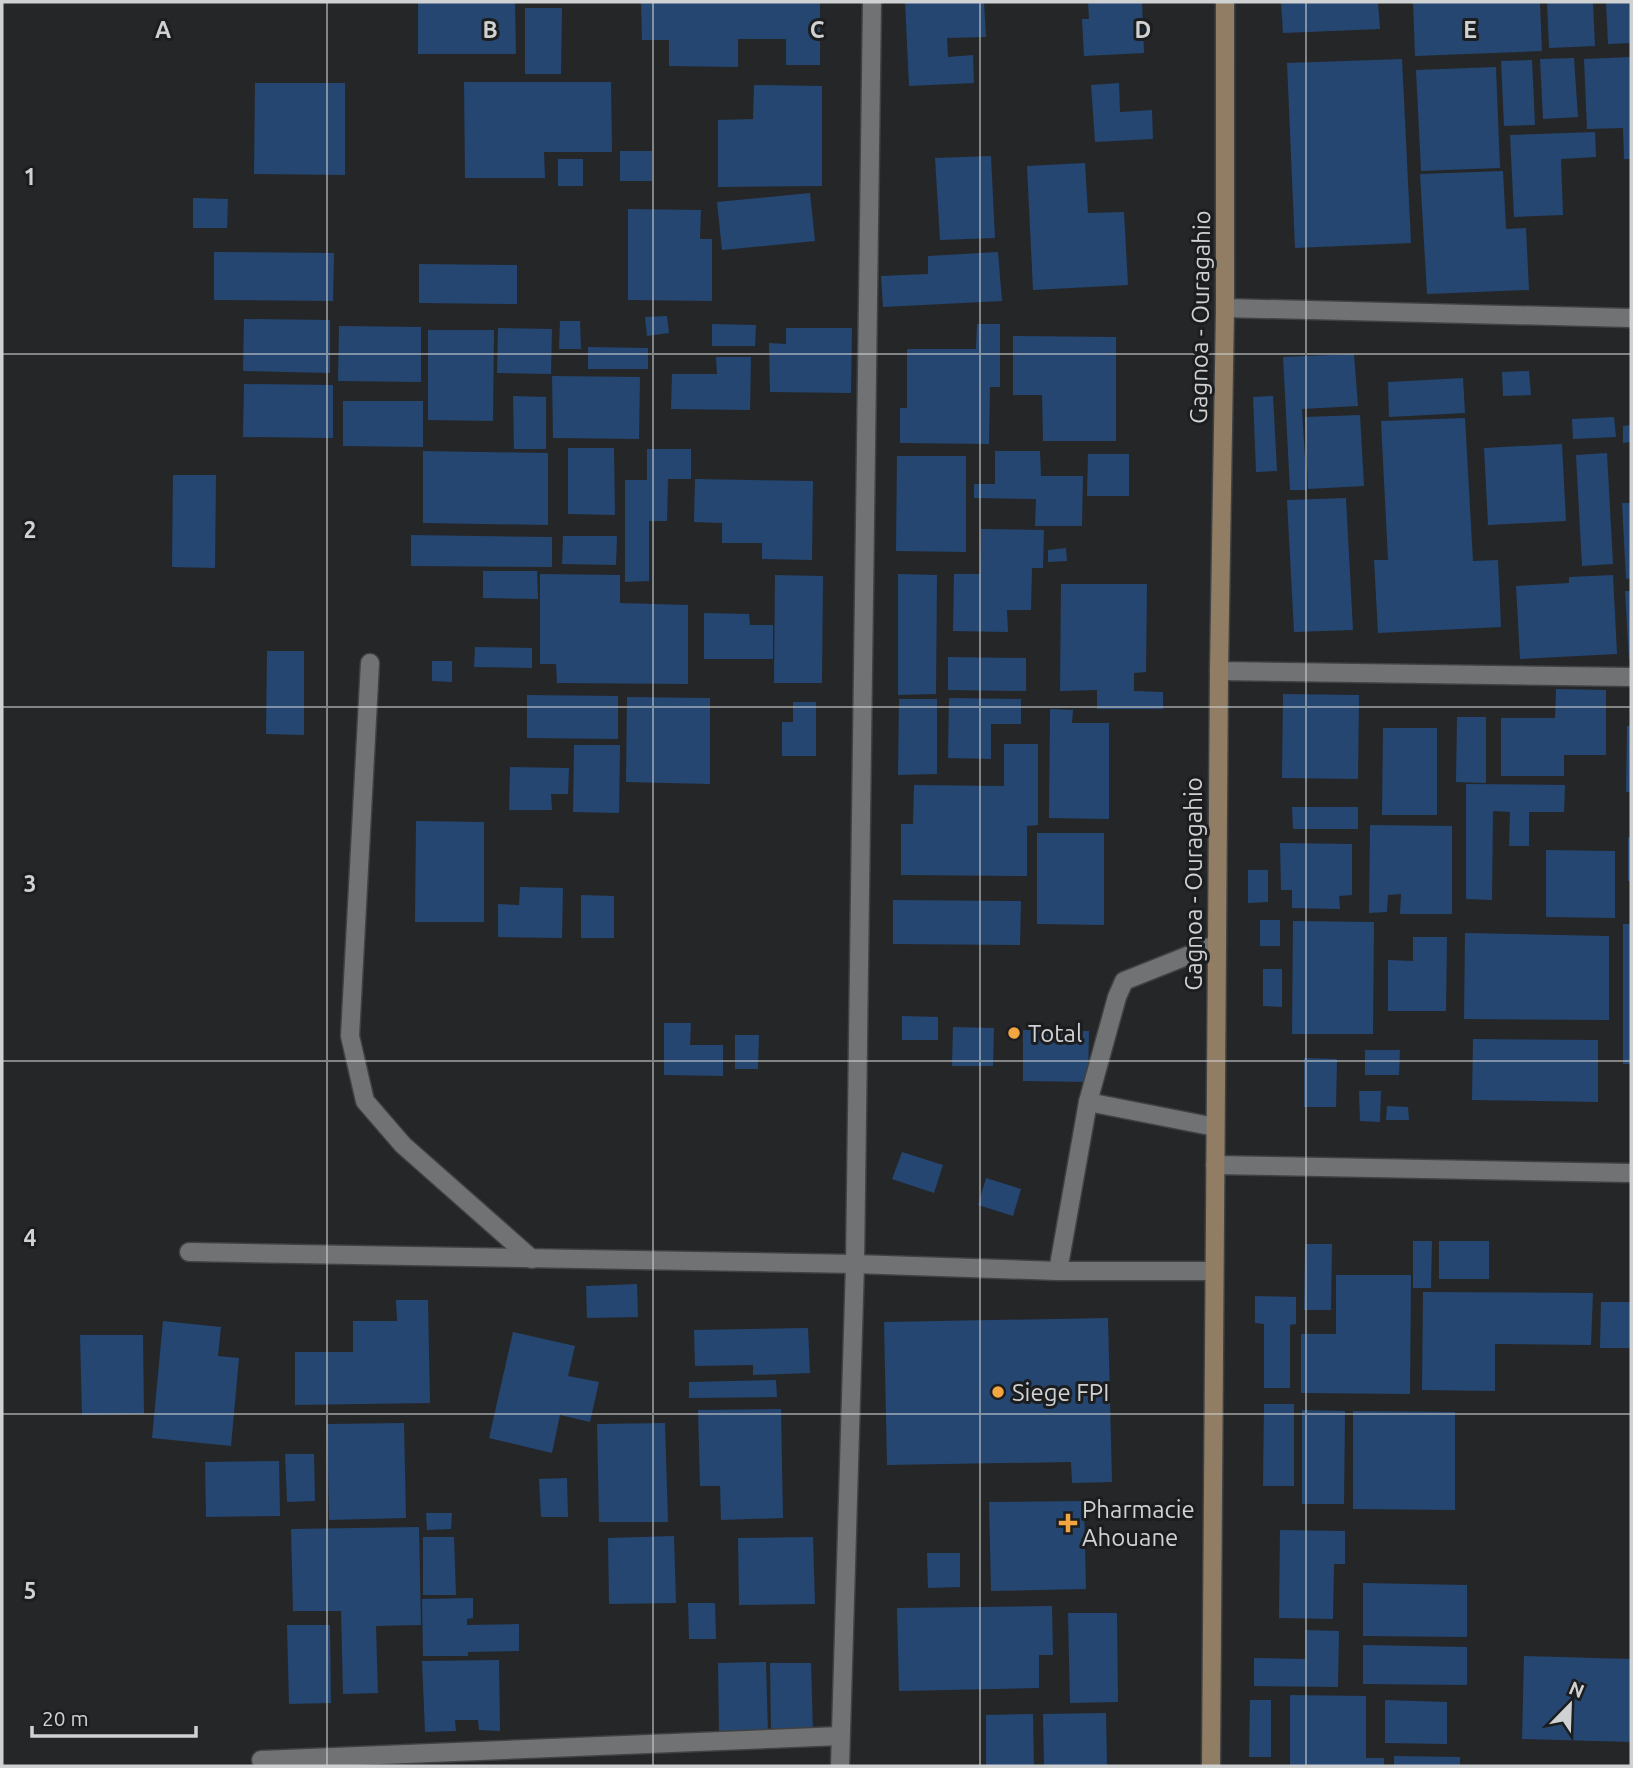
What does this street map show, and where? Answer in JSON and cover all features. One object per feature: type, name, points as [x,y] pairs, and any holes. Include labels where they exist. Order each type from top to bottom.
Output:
[{"type":"main road","name":"Gagnoa - Ouragahio","points":[[1210,1766],[1219,671],[1225,308],[1225,2]]},
{"type":"street","points":[[840,1766],[855,1264],[872,2]]},
{"type":"street","points":[[1225,308],[1631,318]]},
{"type":"street","points":[[370,663],[350,1036],[365,1101],[402,1145],[532,1259]]},
{"type":"street","points":[[1219,671],[1631,677]]},
{"type":"street","points":[[1058,1271],[1088,1102],[1117,996],[1124,981],[1217,944]]},
{"type":"street","points":[[1088,1102],[1215,1127]]},
{"type":"street","points":[[1215,1164],[1631,1173]]},
{"type":"street","points":[[189,1252],[855,1264],[1058,1271],[1214,1271]]},
{"type":"street","points":[[261,1760],[839,1736]]},
{"type":"building","points":[[418,2],[515,2],[516,54],[418,54]]},
{"type":"building","points":[[641,2],[820,2],[820,65],[786,65],[786,39],[738,39],[738,67],[669,66],[669,40],[642,40]]},
{"type":"building","points":[[905,2],[984,2],[986,37],[947,38],[948,57],[973,55],[974,83],[909,86]]},
{"type":"building","points":[[1088,2],[1142,2],[1144,53],[1084,56],[1082,19],[1089,19]]},
{"type":"building","points":[[1281,2],[1378,2],[1380,29],[1283,33]]},
{"type":"building","points":[[1413,2],[1540,2],[1542,51],[1415,56]]},
{"type":"building","points":[[1547,2],[1593,2],[1595,46],[1549,48]]},
{"type":"building","points":[[1606,2],[1631,2],[1631,43],[1608,44]]},
{"type":"building","points":[[525,8],[562,8],[561,74],[525,74]]},
{"type":"building","points":[[1631,57],[1631,159],[1624,159],[1623,128],[1587,129],[1584,59]]},
{"type":"building","points":[[1574,58],[1578,117],[1543,119],[1540,59]]},
{"type":"building","points":[[1402,59],[1411,243],[1295,248],[1287,63]]},
{"type":"building","points":[[1532,60],[1535,125],[1504,126],[1501,61]]},
{"type":"building","points":[[1496,67],[1500,168],[1421,171],[1416,70]]},
{"type":"building","points":[[464,82],[611,82],[612,152],[544,152],[545,178],[465,178]]},
{"type":"building","points":[[255,83],[345,83],[345,175],[254,174]]},
{"type":"building","points":[[1119,83],[1120,112],[1152,110],[1153,139],[1095,142],[1091,85]]},
{"type":"building","points":[[754,85],[822,86],[822,186],[718,187],[718,120],[753,119]]},
{"type":"building","points":[[1595,132],[1596,157],[1561,159],[1563,215],[1514,217],[1510,135]]},
{"type":"building","points":[[620,151],[652,151],[652,181],[620,181]]},
{"type":"building","points":[[991,156],[995,238],[940,240],[935,158]]},
{"type":"building","points":[[558,159],[583,159],[583,186],[558,186]]},
{"type":"building","points":[[1085,163],[1088,213],[1124,212],[1128,285],[1033,290],[1027,166]]},
{"type":"building","points":[[1503,171],[1506,229],[1526,228],[1529,290],[1427,294],[1420,174]]},
{"type":"building","points":[[810,193],[815,241],[722,250],[717,202]]},
{"type":"building","points":[[193,198],[228,199],[227,228],[193,228]]},
{"type":"building","points":[[628,209],[701,210],[700,239],[712,239],[712,301],[628,300]]},
{"type":"building","points":[[214,252],[334,253],[333,301],[214,300]]},
{"type":"building","points":[[998,252],[1002,301],[883,307],[881,276],[928,274],[928,256]]},
{"type":"building","points":[[419,264],[517,265],[517,304],[419,303]]},
{"type":"building","points":[[667,316],[669,333],[647,336],[645,317]]},
{"type":"building","points":[[244,319],[330,320],[330,373],[243,371]]},
{"type":"building","points":[[560,321],[580,321],[581,349],[559,349]]},
{"type":"building","points":[[712,324],[756,325],[755,346],[712,346]]},
{"type":"building","points":[[977,324],[1000,324],[1000,387],[990,387],[989,444],[900,443],[900,408],[907,408],[907,349],[976,349]]},
{"type":"building","points":[[339,326],[421,327],[421,382],[338,381]]},
{"type":"building","points":[[498,328],[552,329],[551,374],[497,373]]},
{"type":"building","points":[[786,328],[852,328],[851,393],[770,392],[769,343],[786,344]]},
{"type":"building","points":[[428,330],[494,330],[493,421],[428,420]]},
{"type":"building","points":[[1013,336],[1116,337],[1116,441],[1043,441],[1042,395],[1013,395]]},
{"type":"building","points":[[588,347],[648,348],[648,369],[588,369]]},
{"type":"building","points":[[1354,354],[1358,406],[1302,409],[1307,490],[1290,490],[1283,357]]},
{"type":"building","points":[[716,357],[751,357],[750,410],[671,409],[672,374],[717,374]]},
{"type":"building","points":[[1529,371],[1531,395],[1503,396],[1502,372]]},
{"type":"building","points":[[552,376],[640,377],[639,439],[553,438]]},
{"type":"building","points":[[1463,378],[1465,413],[1389,417],[1388,382]]},
{"type":"building","points":[[244,384],[333,385],[333,438],[243,437]]},
{"type":"building","points":[[513,396],[546,397],[546,449],[514,449]]},
{"type":"building","points":[[1273,396],[1277,471],[1256,472],[1253,397]]},
{"type":"building","points":[[343,401],[423,401],[423,447],[343,446]]},
{"type":"building","points":[[1360,415],[1364,486],[1308,489],[1305,417]]},
{"type":"building","points":[[1614,417],[1616,437],[1573,439],[1572,419]]},
{"type":"building","points":[[1465,418],[1473,561],[1498,560],[1501,627],[1378,633],[1374,560],[1388,560],[1381,421]]},
{"type":"building","points":[[1631,425],[1631,442],[1623,443],[1623,426]]},
{"type":"building","points":[[1562,444],[1566,521],[1488,525],[1484,448]]},
{"type":"building","points":[[568,448],[614,448],[615,515],[568,514]]},
{"type":"building","points":[[647,449],[691,449],[691,479],[668,479],[667,521],[649,521],[649,581],[625,582],[625,480],[647,480]]},
{"type":"building","points":[[423,451],[548,453],[548,525],[423,523]]},
{"type":"building","points":[[995,451],[1040,451],[1041,476],[1083,476],[1082,526],[1035,526],[1036,499],[974,498],[974,484],[995,484]]},
{"type":"building","points":[[1607,453],[1613,564],[1582,566],[1576,455]]},
{"type":"building","points":[[1088,454],[1129,454],[1129,496],[1087,496]]},
{"type":"building","points":[[897,456],[966,456],[966,552],[896,551]]},
{"type":"building","points":[[173,475],[216,475],[215,568],[172,567]]},
{"type":"building","points":[[695,479],[813,481],[812,560],[762,559],[762,543],[722,543],[722,523],[694,522]]},
{"type":"building","points":[[1346,498],[1353,630],[1294,632],[1287,500]]},
{"type":"building","points":[[1622,503],[1631,503],[1631,578],[1626,579]]},
{"type":"building","points":[[981,529],[1044,530],[1043,568],[1032,568],[1031,610],[1007,610],[1008,632],[953,631],[954,574],[980,574]]},
{"type":"building","points":[[411,535],[552,537],[552,567],[411,566]]},
{"type":"building","points":[[563,536],[617,536],[616,565],[562,564]]},
{"type":"building","points":[[1066,548],[1067,561],[1048,562],[1048,550]]},
{"type":"building","points":[[483,571],[537,571],[538,599],[483,598]]},
{"type":"building","points":[[540,574],[620,575],[620,603],[688,605],[688,684],[557,683],[556,664],[540,664]]},
{"type":"building","points":[[898,574],[937,575],[936,694],[898,695]]},
{"type":"building","points":[[775,575],[823,576],[822,683],[774,683]]},
{"type":"building","points":[[1613,575],[1617,654],[1520,659],[1516,586],[1569,583],[1569,577]]},
{"type":"building","points":[[1061,584],[1147,584],[1146,672],[1134,673],[1134,691],[1163,692],[1163,709],[1097,709],[1097,690],[1060,691]]},
{"type":"building","points":[[1625,591],[1631,591],[1629,659]]},
{"type":"building","points":[[704,613],[749,614],[750,625],[773,625],[773,659],[704,659]]},
{"type":"building","points":[[475,647],[532,648],[532,668],[474,667]]},
{"type":"building","points":[[267,651],[304,651],[304,735],[266,734]]},
{"type":"building","points":[[948,657],[1026,658],[1026,691],[948,690]]},
{"type":"building","points":[[432,661],[452,661],[452,682],[432,681]]},
{"type":"building","points":[[1556,689],[1606,690],[1606,755],[1564,755],[1564,776],[1501,776],[1501,718],[1555,718]]},
{"type":"building","points":[[1283,694],[1359,695],[1358,779],[1282,778]]},
{"type":"building","points":[[527,695],[618,696],[618,739],[527,738]]},
{"type":"building","points":[[627,697],[710,698],[710,784],[626,782]]},
{"type":"building","points":[[949,698],[1021,699],[1021,724],[991,724],[991,759],[948,758]]},
{"type":"building","points":[[899,699],[937,699],[937,774],[898,775]]},
{"type":"building","points":[[793,702],[816,702],[816,756],[782,756],[782,722],[793,722]]},
{"type":"building","points":[[1050,709],[1073,710],[1072,723],[1109,723],[1109,819],[1049,818]]},
{"type":"building","points":[[1457,717],[1486,717],[1486,783],[1456,782]]},
{"type":"building","points":[[1627,726],[1631,726],[1631,792],[1626,792]]},
{"type":"building","points":[[1383,728],[1437,728],[1437,815],[1382,815]]},
{"type":"building","points":[[1004,744],[1038,744],[1038,825],[1027,826],[1027,876],[901,875],[901,824],[913,824],[914,785],[1004,786]]},
{"type":"building","points":[[574,745],[620,745],[619,813],[573,812]]},
{"type":"building","points":[[510,767],[569,768],[568,794],[551,794],[552,810],[509,810]]},
{"type":"building","points":[[1466,784],[1565,785],[1564,812],[1529,812],[1529,846],[1509,846],[1510,812],[1493,811],[1492,900],[1466,899]]},
{"type":"building","points":[[1292,807],[1358,807],[1358,829],[1293,829]]},
{"type":"building","points":[[416,821],[484,822],[484,922],[415,922]]},
{"type":"building","points":[[1370,825],[1452,826],[1452,914],[1400,914],[1401,894],[1388,895],[1387,912],[1369,913]]},
{"type":"building","points":[[1037,833],[1104,833],[1104,925],[1037,924]]},
{"type":"building","points":[[1628,837],[1631,837],[1631,881],[1628,881]]},
{"type":"building","points":[[1280,843],[1352,844],[1352,895],[1339,896],[1340,909],[1292,908],[1292,890],[1281,890]]},
{"type":"building","points":[[1546,850],[1615,851],[1615,918],[1546,917]]},
{"type":"building","points":[[1248,870],[1268,870],[1268,902],[1248,903]]},
{"type":"building","points":[[520,887],[563,888],[562,938],[498,937],[498,904],[519,905]]},
{"type":"building","points":[[581,895],[614,896],[614,938],[581,938]]},
{"type":"building","points":[[893,900],[1021,901],[1020,945],[893,944]]},
{"type":"building","points":[[1260,920],[1280,920],[1280,946],[1260,946]]},
{"type":"building","points":[[1293,921],[1374,922],[1373,1034],[1292,1034]]},
{"type":"building","points":[[1623,924],[1631,924],[1631,1064],[1623,1064]]},
{"type":"building","points":[[1465,933],[1609,936],[1609,1020],[1464,1019]]},
{"type":"building","points":[[1413,937],[1447,937],[1446,1011],[1388,1011],[1388,960],[1413,961]]},
{"type":"building","points":[[1263,969],[1282,969],[1282,1007],[1263,1006]]},
{"type":"building","points":[[902,1016],[938,1017],[938,1040],[902,1040]]},
{"type":"building","points":[[664,1023],[691,1023],[690,1045],[723,1045],[723,1076],[664,1075]]},
{"type":"building","points":[[953,1027],[994,1028],[993,1066],[952,1066]]},
{"type":"building","points":[[1023,1030],[1089,1031],[1088,1082],[1023,1081]]},
{"type":"building","points":[[735,1035],[759,1035],[758,1069],[735,1069]]},
{"type":"building","points":[[1473,1039],[1598,1040],[1598,1102],[1472,1100]]},
{"type":"building","points":[[1365,1050],[1400,1050],[1399,1075],[1365,1075]]},
{"type":"building","points":[[1304,1058],[1337,1059],[1336,1107],[1304,1107]]},
{"type":"building","points":[[1359,1091],[1381,1091],[1380,1122],[1360,1121]]},
{"type":"building","points":[[1387,1106],[1408,1107],[1409,1120],[1386,1120]]},
{"type":"building","points":[[902,1152],[943,1165],[934,1193],[892,1179]]},
{"type":"building","points":[[986,1178],[1021,1189],[1013,1216],[978,1205]]},
{"type":"building","points":[[1413,1241],[1432,1241],[1431,1288],[1413,1288]]},
{"type":"building","points":[[1439,1241],[1489,1241],[1489,1279],[1439,1279]]},
{"type":"building","points":[[1305,1244],[1332,1244],[1331,1310],[1304,1310]]},
{"type":"building","points":[[1336,1275],[1411,1275],[1410,1394],[1301,1393],[1301,1334],[1336,1334]]},
{"type":"building","points":[[637,1284],[638,1317],[587,1318],[586,1286]]},
{"type":"building","points":[[1423,1292],[1593,1293],[1591,1345],[1495,1344],[1495,1391],[1422,1390]]},
{"type":"building","points":[[1255,1296],[1296,1297],[1296,1324],[1290,1325],[1290,1388],[1264,1388],[1264,1324],[1255,1323]]},
{"type":"building","points":[[396,1300],[428,1300],[430,1403],[295,1405],[295,1352],[353,1352],[353,1321],[397,1321]]},
{"type":"building","points":[[1601,1302],[1631,1302],[1631,1348],[1600,1348]]},
{"type":"building","name":"Siege FPI","points":[[1108,1318],[1112,1482],[1072,1483],[1071,1462],[887,1465],[884,1322]]},
{"type":"building","points":[[163,1321],[221,1327],[218,1356],[239,1358],[231,1446],[152,1438]]},
{"type":"building","points":[[808,1328],[810,1373],[753,1375],[753,1365],[695,1366],[694,1330]]},
{"type":"building","points":[[513,1332],[575,1346],[568,1376],[599,1382],[590,1422],[560,1415],[552,1453],[489,1438]]},
{"type":"building","points":[[80,1335],[143,1335],[144,1414],[82,1415]]},
{"type":"building","points":[[776,1380],[777,1397],[689,1398],[689,1382]]},
{"type":"building","points":[[1264,1404],[1294,1404],[1294,1486],[1263,1486]]},
{"type":"building","points":[[781,1409],[783,1518],[721,1520],[720,1486],[700,1486],[698,1410]]},
{"type":"building","points":[[1302,1410],[1345,1411],[1344,1504],[1302,1504]]},
{"type":"building","points":[[1353,1411],[1455,1412],[1455,1510],[1353,1509]]},
{"type":"building","points":[[404,1423],[406,1518],[329,1520],[327,1424]]},
{"type":"building","points":[[665,1423],[668,1522],[599,1522],[597,1424]]},
{"type":"building","points":[[285,1454],[314,1454],[315,1501],[287,1502]]},
{"type":"building","points":[[279,1461],[280,1516],[206,1517],[205,1462]]},
{"type":"building","points":[[567,1478],[568,1517],[541,1517],[539,1479]]},
{"type":"building","points":[[1084,1501],[1086,1589],[991,1591],[989,1502]]},
{"type":"building","points":[[426,1513],[452,1513],[451,1529],[427,1530]]},
{"type":"building","points":[[419,1527],[421,1625],[376,1626],[378,1693],[343,1694],[341,1611],[293,1611],[291,1529]]},
{"type":"building","points":[[1280,1530],[1345,1531],[1345,1564],[1334,1564],[1333,1619],[1279,1618]]},
{"type":"building","points":[[674,1536],[676,1603],[609,1604],[608,1538]]},
{"type":"building","points":[[423,1537],[454,1537],[456,1595],[423,1595]]},
{"type":"building","points":[[813,1537],[815,1604],[739,1605],[738,1538]]},
{"type":"building","points":[[927,1553],[960,1553],[960,1587],[928,1588]]},
{"type":"building","points":[[1363,1583],[1467,1585],[1467,1637],[1363,1636]]},
{"type":"building","points":[[473,1598],[473,1618],[467,1619],[467,1625],[519,1624],[519,1651],[468,1652],[468,1656],[423,1656],[422,1599]]},
{"type":"building","points":[[688,1603],[715,1603],[716,1639],[689,1639]]},
{"type":"building","points":[[1052,1606],[1053,1655],[1039,1655],[1039,1688],[899,1691],[897,1608]]},
{"type":"building","points":[[1068,1613],[1117,1613],[1118,1702],[1070,1703]]},
{"type":"building","points":[[287,1625],[330,1625],[331,1703],[289,1704]]},
{"type":"building","points":[[1305,1630],[1339,1631],[1338,1687],[1254,1686],[1254,1658],[1305,1659]]},
{"type":"building","points":[[1363,1645],[1467,1647],[1467,1685],[1363,1684]]},
{"type":"building","points":[[1524,1656],[1631,1659],[1631,1742],[1522,1739]]},
{"type":"building","points":[[499,1660],[500,1731],[479,1730],[478,1720],[455,1720],[456,1731],[425,1732],[422,1661]]},
{"type":"building","points":[[766,1662],[768,1733],[719,1733],[718,1663]]},
{"type":"building","points":[[770,1663],[811,1663],[813,1733],[771,1734]]},
{"type":"building","points":[[1290,1695],[1366,1696],[1366,1758],[1384,1758],[1384,1766],[1290,1766]]},
{"type":"building","points":[[1250,1700],[1271,1700],[1271,1757],[1249,1757]]},
{"type":"building","points":[[1385,1700],[1447,1702],[1447,1744],[1385,1743]]},
{"type":"building","points":[[1106,1713],[1107,1766],[1044,1766],[1043,1714]]},
{"type":"building","points":[[1033,1714],[1034,1766],[986,1766],[986,1715]]},
{"type":"building","points":[[1394,1756],[1460,1757],[1460,1766],[1394,1766]]},
{"type":"place","name":"Total","points":[[1014,1033]]},
{"type":"place","name":"Siege FPI","points":[[998,1392]]},
{"type":"place","name":"Pharmacie Ahouane","points":[[1068,1523]]}]
